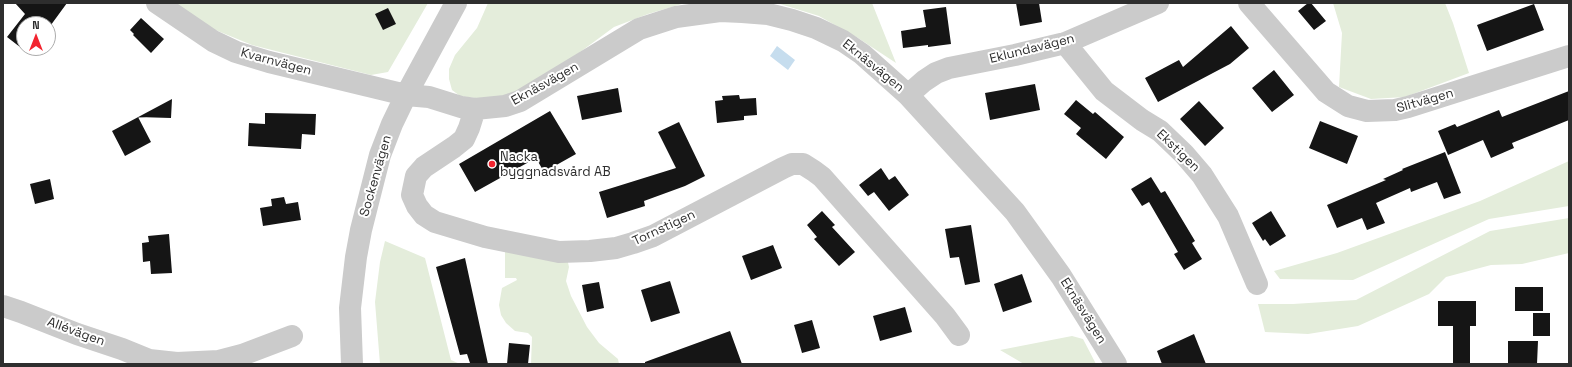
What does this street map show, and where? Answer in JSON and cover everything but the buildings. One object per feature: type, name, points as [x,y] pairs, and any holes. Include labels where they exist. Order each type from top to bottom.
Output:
[{"type":"street","name":"Kvarnvägen","points":[[157,3],[213,40],[236,52],[269,62],[406,95]]},
{"type":"street","name":"Sockenvägen","points":[[352,364],[350,308],[356,257],[361,230],[380,155],[392,124],[406,95],[456,3]]},
{"type":"street","name":"Eklundavägen","points":[[908,95],[936,73],[949,68],[1065,43],[1158,3]]},
{"type":"street","name":"Slitvägen","points":[[1249,3],[1326,92],[1348,106],[1367,111],[1395,110],[1408,107],[1569,56]]},
{"type":"street","name":"Eknäsvägen","points":[[406,95],[429,97],[460,107],[475,109],[504,106],[520,101],[639,29],[676,17],[720,11],[768,14],[816,28],[843,41],[862,54],[908,95],[1015,212],[1061,276],[1116,364]]},
{"type":"street","name":"Ekstigen","points":[[1065,43],[1104,91],[1142,120],[1160,131],[1202,174],[1228,216],[1257,284]]},
{"type":"street","name":"Tornstigen","points":[[475,109],[470,128],[464,139],[454,148],[424,167],[416,176],[412,195],[417,206],[424,215],[435,222],[485,238],[559,252],[616,248],[653,236],[783,168],[792,164],[802,164],[814,170],[822,177],[959,335]]},
{"type":"street","name":"Allévägen","points":[[3,306],[122,349],[148,362],[177,364],[223,361],[242,356],[292,336]]},
{"type":"green space","points":[[174,3],[428,3],[388,72],[371,75],[252,45],[213,29]]},
{"type":"green space","points":[[488,3],[685,3],[648,14],[614,27],[564,64],[516,94],[490,100],[460,96],[452,90],[449,79],[449,69],[455,55],[477,28]]},
{"type":"green space","points":[[777,3],[872,3],[896,63],[858,38],[819,16]]},
{"type":"green space","points":[[1333,3],[1445,3],[1469,73],[1405,97],[1371,99],[1339,87],[1342,33]]},
{"type":"green space","points":[[1569,161],[1569,206],[1489,219],[1353,280],[1280,279],[1274,271],[1337,253],[1480,201]]},
{"type":"green space","points":[[1569,218],[1569,253],[1522,264],[1491,265],[1446,277],[1429,294],[1358,326],[1308,334],[1265,332],[1258,304],[1293,304],[1356,300],[1490,231]]},
{"type":"green space","points":[[385,241],[425,258],[451,360],[460,364],[380,364],[375,302],[380,262]]},
{"type":"green space","points":[[505,250],[567,258],[569,267],[566,281],[571,296],[587,327],[599,343],[618,359],[619,364],[531,364],[532,337],[528,333],[515,331],[506,323],[501,315],[499,305],[502,288],[517,280],[516,278],[505,278]]},
{"type":"green space","points":[[1072,336],[1083,339],[1096,364],[1024,364],[1000,350]]},
{"type":"water","points":[[777,46],[795,60],[788,70],[770,56]]},
{"type":"place","name":"Nacka byggnadsvård AB","points":[[492,164]]}]
